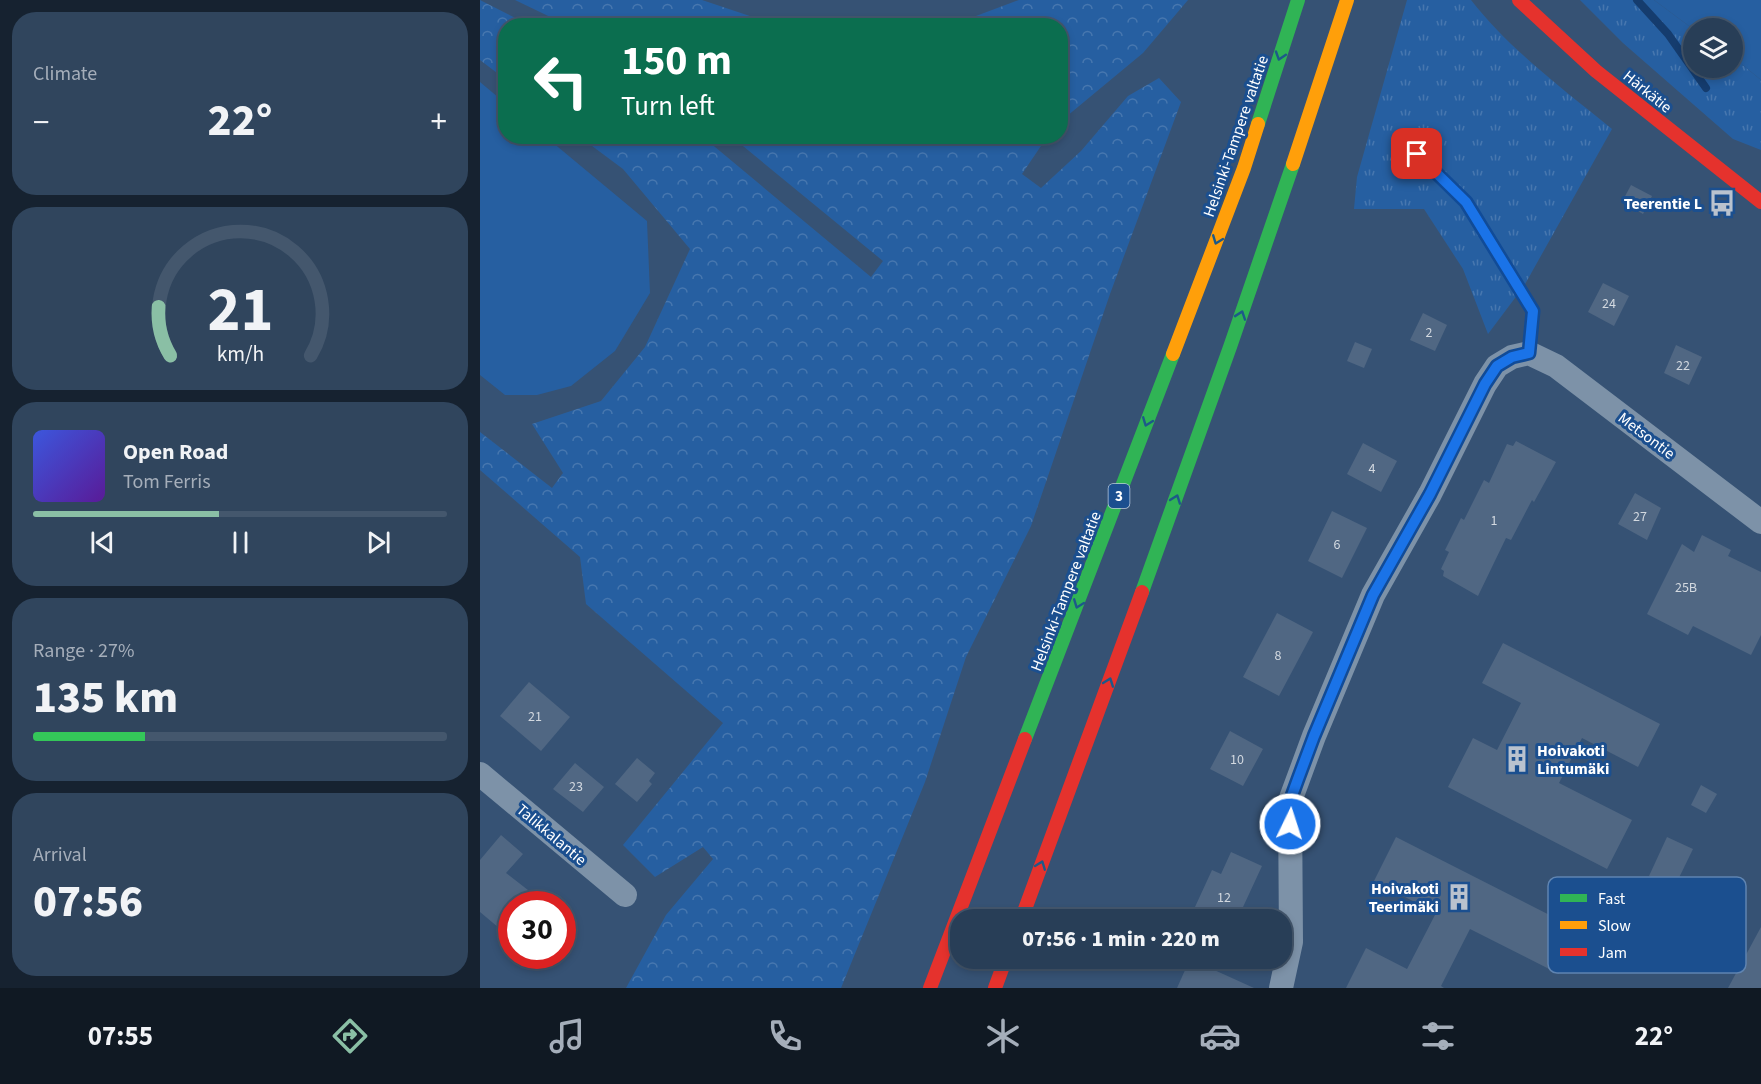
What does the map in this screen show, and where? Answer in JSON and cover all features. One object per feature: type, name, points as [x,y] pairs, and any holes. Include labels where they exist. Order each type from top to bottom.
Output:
[{"type":"main road","name":"Helsinki-Tampere valtatie","points":[[930,988],[1244,168],[1298,0]]},
{"type":"main road","points":[[1025,909],[1195,447],[1347,0]]},
{"type":"main road","name":"Härkätie","points":[[1519,0],[1596,71],[1761,202]]},
{"type":"main road","points":[[995,988],[1002,969]]},
{"type":"street","name":"Metsontie","points":[[1529,353],[1556,366],[1761,522]]},
{"type":"street","points":[[1281,988],[1291,942],[1290,801],[1314,736],[1373,595],[1430,494],[1485,384],[1497,366],[1512,357],[1529,353]]},
{"type":"street","name":"Talikkalantie","points":[[480,774],[625,894]]},
{"type":"lane","points":[[1417,154],[1466,202],[1533,311],[1529,353]]},
{"type":"green space","points":[[480,0],[515,18],[498,18],[498,74],[480,60]]},
{"type":"green space","points":[[515,0],[702,0],[756,18],[552,18]]},
{"type":"green space","points":[[1019,0],[1188,0],[1143,53],[1068,115],[1068,18],[971,18]]},
{"type":"green space","points":[[1407,0],[1471,0],[1520,52],[1612,129],[1524,286],[1488,334],[1463,269],[1424,209],[1354,209],[1357,177]]},
{"type":"green space","points":[[1580,0],[1654,0],[1683,22],[1683,78],[1743,78],[1743,65],[1761,80],[1761,150],[1733,139],[1623,43]]},
{"type":"green space","points":[[1654,0],[1761,0],[1761,80],[1743,65],[1743,18],[1683,18],[1683,22]]},
{"type":"green space","points":[[1159,78],[1181,102],[1110,294],[1031,526],[966,657],[925,782],[841,988],[626,988],[666,915],[713,859],[703,847],[655,877],[623,845],[723,723],[586,604],[580,557],[480,470],[480,432],[552,488],[563,473],[532,424],[601,401],[645,347],[690,249],[623,169],[589,144],[711,144],[871,277],[883,261],[741,144],[1042,144],[1022,174],[1041,188],[1081,151],[1128,96]]},
{"type":"green space","points":[[480,82],[498,97],[498,144],[554,144],[647,221],[650,293],[615,351],[571,386],[537,395],[505,395],[480,375]]},
{"type":"building","points":[[1631,185],[1652,196],[1643,214],[1622,202]]},
{"type":"building","points":[[1603,283],[1629,296],[1614,326],[1588,312]]},
{"type":"building","points":[[1423,313],[1447,325],[1435,351],[1410,340]]},
{"type":"building","points":[[1355,342],[1372,349],[1364,368],[1347,361]]},
{"type":"building","points":[[1676,345],[1702,357],[1689,385],[1664,373]]},
{"type":"building","points":[[1516,441],[1556,462],[1511,540],[1506,538],[1478,596],[1443,576],[1444,571],[1441,569],[1449,552],[1445,550],[1461,518],[1464,520],[1484,480],[1489,483],[1507,444],[1513,446]]},
{"type":"building","points":[[1363,443],[1397,461],[1381,492],[1347,474]]},
{"type":"building","points":[[1635,493],[1661,508],[1647,540],[1618,524]]},
{"type":"building","points":[[1332,511],[1367,528],[1342,578],[1308,561]]},
{"type":"building","points":[[1702,535],[1731,550],[1728,556],[1761,572],[1761,635],[1751,655],[1693,626],[1688,635],[1647,614],[1682,544],[1694,552]]},
{"type":"building","points":[[1277,613],[1313,632],[1279,696],[1243,677]]},
{"type":"building","name":"Hoivakoti Lintumäki","points":[[1503,643],[1660,724],[1638,767],[1582,738],[1559,783],[1632,820],[1607,869],[1448,787],[1473,738],[1497,750],[1521,703],[1482,683]]},
{"type":"building","points":[[529,682],[570,717],[541,751],[500,716]]},
{"type":"building","points":[[1230,731],[1263,749],[1243,786],[1210,769]]},
{"type":"building","points":[[637,758],[655,773],[649,781],[652,784],[637,802],[615,784]]},
{"type":"building","points":[[575,763],[604,787],[583,812],[553,789]]},
{"type":"building","points":[[1701,785],[1717,794],[1706,813],[1691,805]]},
{"type":"building","points":[[501,835],[523,854],[506,873],[529,891],[498,891],[498,927],[480,912],[480,860]]},
{"type":"building","name":"Hoivakoti Teerimäki","points":[[1396,837],[1548,914],[1548,968],[1470,929],[1441,986],[1444,988],[1346,988],[1366,948],[1407,969],[1436,913],[1374,881]]},
{"type":"building","points":[[1667,837],[1693,849],[1679,877],[1649,876]]},
{"type":"building","points":[[1231,852],[1262,866],[1242,909],[1194,909],[1212,870],[1221,874]]},
{"type":"building","points":[[1761,927],[1761,988],[1728,988],[1736,973],[1746,973],[1746,955]]},
{"type":"building","points":[[1186,969],[1212,969],[1254,988],[1177,988]]},
{"type":"waterway","points":[[1637,0],[1668,34],[1706,88]]},
{"type":"traffic: fast","points":[[1258,124],[1298,0]]},
{"type":"traffic: fast","points":[[1142,592],[1293,164]]},
{"type":"traffic: fast","points":[[1025,739],[1173,354]]},
{"type":"traffic: slow","points":[[1293,164],[1347,0]]},
{"type":"traffic: slow","points":[[1173,354],[1244,168],[1258,124]]},
{"type":"traffic: jam","points":[[1519,0],[1596,71],[1761,202]]},
{"type":"traffic: jam","points":[[1025,909],[1142,592]]},
{"type":"traffic: jam","points":[[930,988],[1025,739]]},
{"type":"traffic: jam","points":[[995,988],[1002,969]]},
{"type":"place","name":"Teerentie L","points":[[1722,203]]},
{"type":"place","name":"Hoivakoti Lintumäki","points":[[1517,759]]},
{"type":"place","name":"Hoivakoti Teerimäki","points":[[1459,897]]},
{"type":"route","points":[[1290,824],[1290,801],[1314,736],[1373,595],[1430,494],[1485,384],[1497,366],[1512,357],[1529,353],[1533,311],[1466,202],[1417,154]]}]
